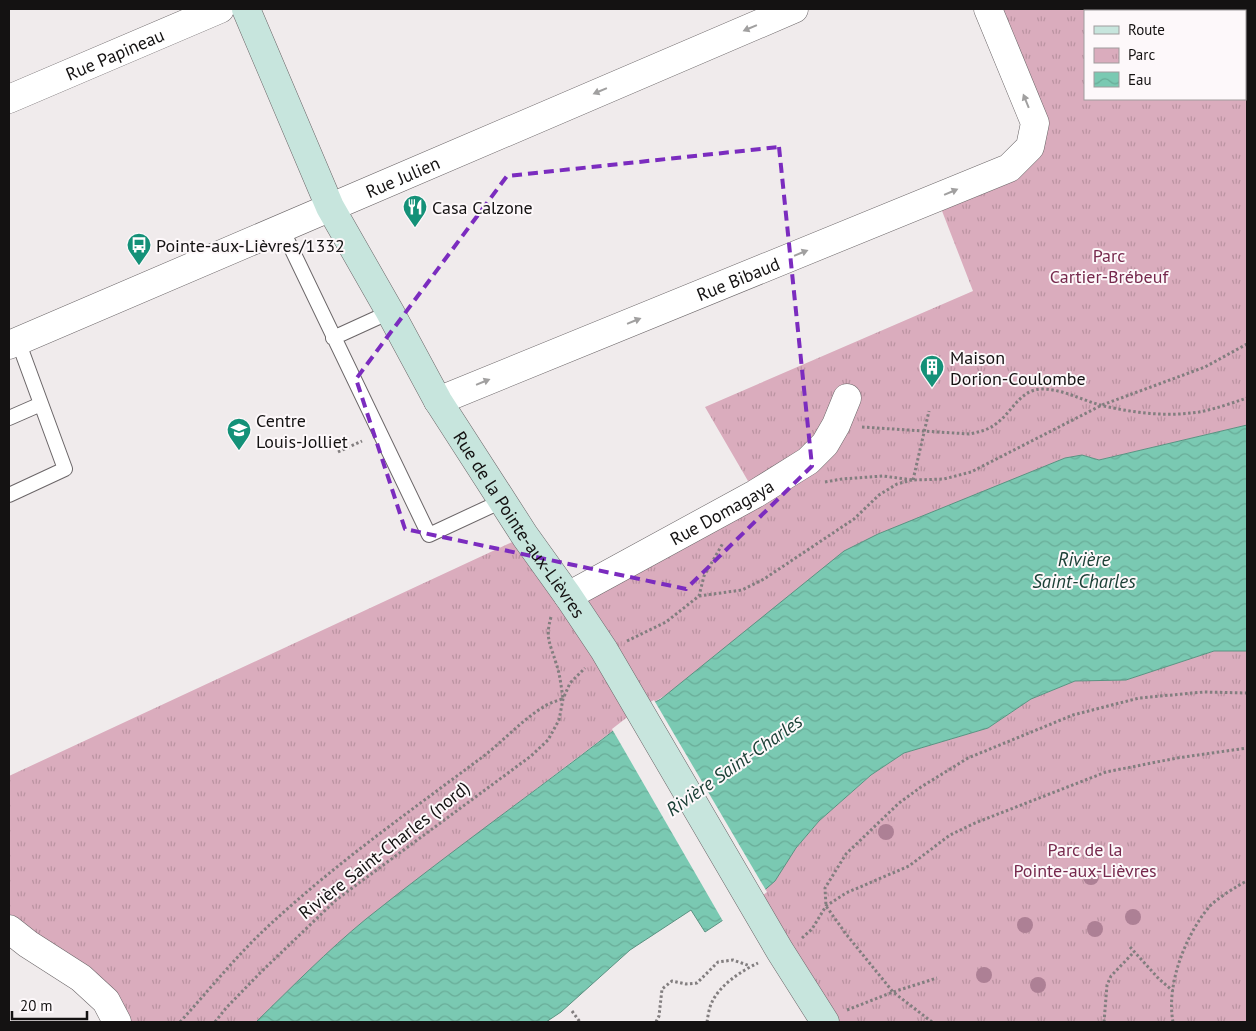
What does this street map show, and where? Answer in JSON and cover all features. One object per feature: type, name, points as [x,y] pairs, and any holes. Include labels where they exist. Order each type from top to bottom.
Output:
[{"type":"street","name":"Rue Papineau","points":[[9,99],[220,9]]},
{"type":"street","name":"Rue de la Pointe-aux-Lièvres","points":[[246,9],[330,207],[438,401],[525,536],[604,650],[824,1021]]},
{"type":"street","name":"Rue Julien","points":[[13,343],[794,9]]},
{"type":"street","name":"Rue Bibaud","points":[[438,401],[1009,168],[1030,147],[1035,123],[988,9]]},
{"type":"street","name":"Rue Domagaya","points":[[568,596],[775,482],[808,461],[825,444],[836,425],[847,398]]},
{"type":"street","points":[[9,929],[28,944],[80,978],[106,1001],[117,1022]]},
{"type":"lane","points":[[282,229],[429,535],[502,501]]},
{"type":"lane","points":[[333,338],[390,312]]},
{"type":"lane","points":[[9,495],[65,469],[41,404],[13,343]]},
{"type":"lane","points":[[9,418],[41,404]]},
{"type":"path","points":[[726,540],[704,576],[699,596],[742,590],[764,579],[854,519],[879,495],[898,484],[913,480],[944,478],[971,472],[1102,405],[1205,367],[1247,344]]},
{"type":"path","points":[[836,425],[969,434],[983,431],[997,424],[1019,399],[1030,392],[1041,389],[1078,396],[1102,405],[1142,414],[1200,412],[1247,398]]},
{"type":"path","points":[[913,480],[929,411]]},
{"type":"path","points":[[338,452],[379,433]]},
{"type":"path","points":[[816,484],[842,479],[883,476],[913,480]]},
{"type":"path","points":[[180,1022],[232,963],[292,904],[370,842],[492,751],[545,706],[563,699],[556,662],[549,643],[548,628],[556,606],[568,596]]},
{"type":"path","points":[[932,1022],[894,992],[846,934],[826,906],[825,888],[846,854],[899,803],[968,758],[1073,715],[1139,698],[1204,692],[1247,693]]},
{"type":"path","name":"Rivière Saint-Charles (nord)","points":[[215,1022],[267,965],[336,900],[531,756],[548,740],[559,720],[563,699]]},
{"type":"path","points":[[800,940],[812,929],[826,906],[846,893],[909,866],[950,835],[975,823],[1097,776],[1177,758],[1247,748]]},
{"type":"path","points":[[1173,1022],[1173,991],[1177,966],[1187,942],[1210,906],[1247,881]]},
{"type":"path","points":[[1130,947],[1159,979],[1173,991]]},
{"type":"path","points":[[1104,1022],[1107,985],[1111,976],[1134,952]]},
{"type":"path","points":[[656,1022],[659,1016],[662,990],[672,981],[686,984],[697,982],[718,962],[733,960],[751,966],[720,991],[711,1003],[707,1022]]},
{"type":"path","points":[[824,1021],[894,992],[937,978]]},
{"type":"path","points":[[572,1011],[580,1022]]},
{"type":"highlighted area","points":[[779,147],[812,466],[686,589],[405,529],[356,379],[507,176]]},
{"type":"green space","name":"Parc Cartier-Brébeuf","points":[[988,9],[1247,9],[1247,425],[1099,460],[1082,455],[640,710],[365,920],[256,1022],[117,1022],[9,929],[9,776],[525,536],[568,596],[755,493],[705,407],[973,291],[937,198],[1030,147]]},
{"type":"green space","name":"Parc de la Pointe-aux-Lièvres","points":[[1214,651],[1247,651],[1247,1022],[825,1022],[752,901],[819,821],[871,775],[904,753],[988,728],[1031,699],[1075,681],[1126,680]]},
{"type":"water","name":"Rivière Saint-Charles","points":[[1247,425],[1247,651],[1214,651],[1126,680],[1075,681],[1031,699],[988,728],[904,753],[871,775],[819,821],[796,848],[775,881],[752,901],[705,932],[691,910],[630,950],[561,1012],[546,1022],[256,1022],[324,956],[366,919],[640,710],[661,699],[844,551],[878,534],[1065,458],[1082,455],[1099,460]]},
{"type":"pier","points":[[654,700],[767,892],[724,923],[612,729],[639,708]]},
{"type":"place","name":"Casa Calzone","points":[[415,228]]},
{"type":"place","name":"Pointe-aux-Lièvres/1332","points":[[139,266]]},
{"type":"place","name":"Maison Dorion-Coulombe","points":[[932,388]]},
{"type":"place","name":"Centre Louis-Jolliet","points":[[239,451]]}]
